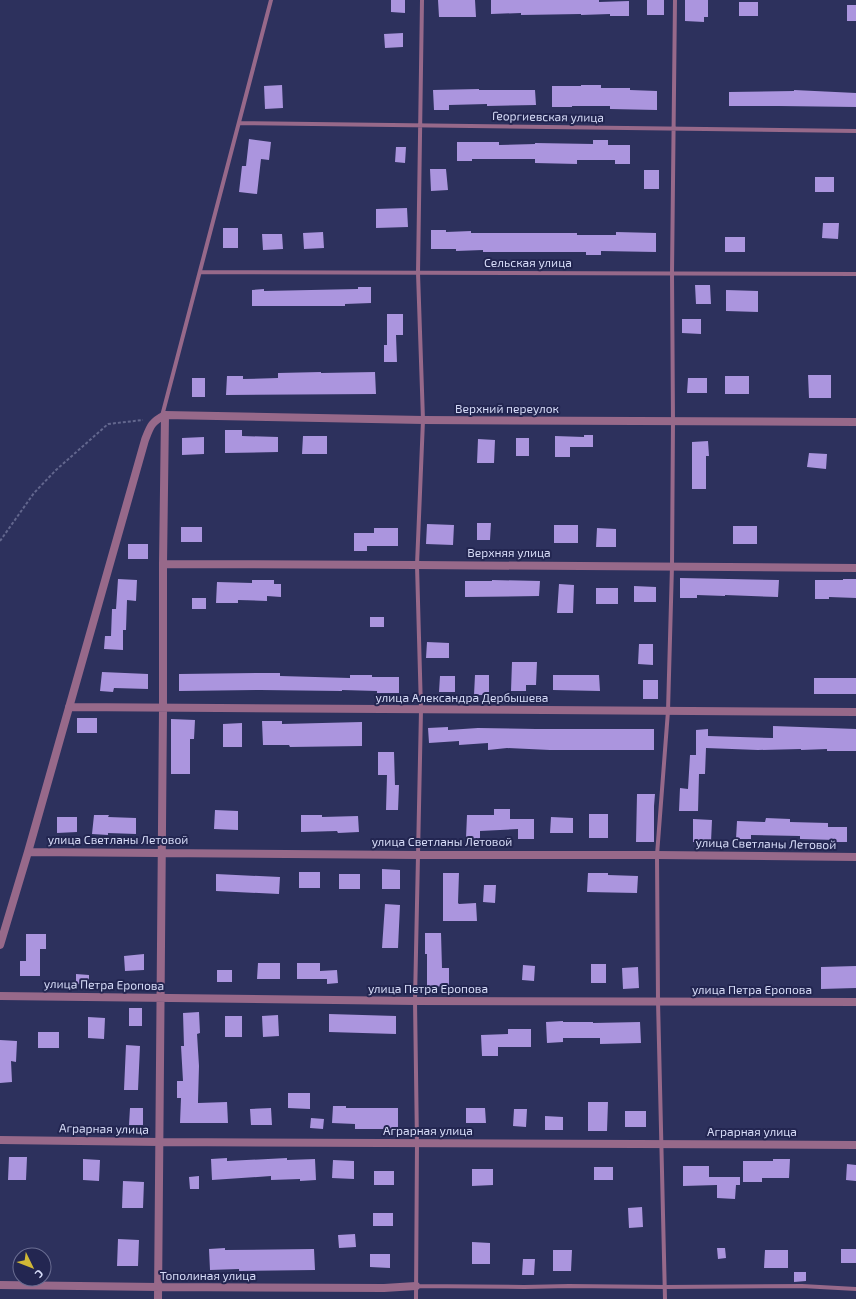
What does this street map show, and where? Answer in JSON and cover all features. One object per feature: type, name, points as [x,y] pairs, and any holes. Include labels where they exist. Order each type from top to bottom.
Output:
[{"type":"street","name":"Верхний переулок","points":[[162,417],[856,422]]},
{"type":"street","points":[[0,945],[28,852],[145,440],[150,426],[154,421],[162,417],[163,708],[158,1299]]},
{"type":"street","name":"Верхняя улица","points":[[163,564],[417,564],[856,568]]},
{"type":"street","name":"улица Александра Дербышева","points":[[69,708],[856,712]]},
{"type":"street","name":"улица Светланы Летовой","points":[[28,852],[856,857]]},
{"type":"street","name":"улица Петра Еропова","points":[[0,996],[415,1001],[856,1002]]},
{"type":"street","name":"Аграрная улица","points":[[0,1140],[856,1145]]},
{"type":"street","name":"Тополиная улица","points":[[0,1284],[158,1287],[384,1288],[416,1286]]},
{"type":"lane","points":[[162,417],[272,0]]},
{"type":"lane","points":[[416,1299],[417,1143],[415,1001],[421,710],[417,564],[423,420],[418,273],[422,0]]},
{"type":"lane","points":[[665,1299],[658,1001],[658,855],[668,711],[672,566],[672,273],[675,0]]},
{"type":"lane","name":"Георгиевская улица","points":[[239,123],[856,131]]},
{"type":"lane","name":"Сельская улица","points":[[200,272],[856,274]]},
{"type":"lane","points":[[416,1286],[524,1288],[569,1286],[802,1286],[856,1289]]},
{"type":"path","points":[[0,540],[34,493],[56,470],[108,424],[162,417]]},
{"type":"building","points":[[391,0],[405,0],[405,13],[391,12]]},
{"type":"building","points":[[438,0],[475,0],[476,17],[439,17]]},
{"type":"building","points":[[491,0],[599,0],[599,2],[629,1],[629,16],[610,16],[610,14],[491,14]]},
{"type":"building","points":[[647,0],[664,0],[664,15],[647,15]]},
{"type":"building","points":[[685,0],[708,0],[708,17],[704,17],[704,22],[685,21]]},
{"type":"building","points":[[739,2],[758,2],[758,16],[739,16]]},
{"type":"building","points":[[847,5],[856,5],[856,21],[847,21]]},
{"type":"building","points":[[403,33],[403,47],[385,48],[384,34]]},
{"type":"building","points":[[282,85],[283,108],[265,109],[264,86]]},
{"type":"building","points":[[601,85],[601,88],[630,88],[630,90],[657,91],[657,110],[610,109],[610,106],[552,107],[552,86]]},
{"type":"building","points":[[433,90],[535,90],[536,105],[449,105],[449,110],[434,110]]},
{"type":"building","points":[[794,90],[856,93],[856,107],[729,106],[729,92]]},
{"type":"building","points":[[249,139],[271,142],[269,160],[261,159],[257,194],[239,192],[242,166],[246,166]]},
{"type":"building","points":[[593,140],[608,140],[608,145],[630,145],[630,164],[615,164],[615,160],[577,160],[577,164],[535,163],[535,159],[472,159],[472,161],[457,161],[457,142],[499,142],[499,145],[535,143],[593,144]]},
{"type":"building","points":[[396,147],[406,147],[405,163],[395,162]]},
{"type":"building","points":[[430,169],[446,169],[448,190],[431,191]]},
{"type":"building","points":[[644,170],[659,170],[659,189],[644,189]]},
{"type":"building","points":[[815,177],[834,177],[834,192],[815,192]]},
{"type":"building","points":[[407,208],[408,227],[376,228],[376,209]]},
{"type":"building","points":[[823,223],[839,223],[838,239],[822,238]]},
{"type":"building","points":[[223,228],[238,228],[238,248],[223,248]]},
{"type":"building","points":[[431,230],[446,230],[446,232],[471,231],[471,233],[577,233],[577,235],[616,235],[616,232],[656,233],[656,252],[601,251],[601,255],[586,255],[586,252],[483,252],[483,250],[456,251],[456,249],[431,249]]},
{"type":"building","points":[[323,232],[324,248],[304,249],[303,233]]},
{"type":"building","points":[[262,234],[282,234],[283,249],[263,250]]},
{"type":"building","points":[[725,237],[745,237],[745,252],[725,252]]},
{"type":"building","points":[[695,285],[710,285],[711,304],[696,304]]},
{"type":"building","points":[[358,287],[371,287],[371,303],[345,304],[345,306],[252,306],[252,290],[358,289]]},
{"type":"building","points":[[726,290],[758,291],[758,312],[726,311]]},
{"type":"building","points":[[387,314],[403,314],[403,335],[396,335],[397,362],[384,362],[384,345],[387,345]]},
{"type":"building","points":[[682,319],[701,319],[701,334],[682,333]]},
{"type":"building","points":[[375,372],[376,394],[226,395],[227,376],[243,376],[243,379],[278,378],[278,373]]},
{"type":"building","points":[[808,375],[831,375],[831,398],[809,398]]},
{"type":"building","points":[[725,376],[749,376],[749,394],[725,394]]},
{"type":"building","points":[[192,378],[205,378],[205,397],[192,397]]},
{"type":"building","points":[[688,378],[707,378],[707,393],[687,393]]},
{"type":"building","points":[[225,430],[242,430],[242,436],[278,437],[278,452],[225,453]]},
{"type":"building","points":[[584,435],[593,435],[593,447],[570,447],[570,457],[555,457],[555,436],[584,437]]},
{"type":"building","points":[[303,436],[327,436],[327,454],[302,454]]},
{"type":"building","points":[[204,437],[204,454],[182,455],[182,438]]},
{"type":"building","points":[[516,438],[529,438],[529,456],[516,456]]},
{"type":"building","points":[[478,439],[495,440],[494,463],[477,463]]},
{"type":"building","points":[[708,441],[709,456],[706,456],[706,489],[692,489],[692,442]]},
{"type":"building","points":[[809,453],[827,454],[826,469],[807,467]]},
{"type":"building","points":[[477,523],[491,523],[490,540],[477,540]]},
{"type":"building","points":[[427,524],[454,525],[453,545],[426,544]]},
{"type":"building","points":[[554,525],[578,525],[578,543],[554,543]]},
{"type":"building","points":[[733,526],[757,526],[757,544],[733,544]]},
{"type":"building","points":[[181,527],[202,527],[202,542],[181,542]]},
{"type":"building","points":[[374,528],[398,528],[398,546],[367,546],[367,551],[354,551],[354,533],[374,533]]},
{"type":"building","points":[[597,528],[616,529],[616,547],[596,547]]},
{"type":"building","points":[[128,544],[148,544],[148,559],[128,559]]},
{"type":"building","points":[[680,578],[779,580],[778,597],[697,595],[697,598],[680,598]]},
{"type":"building","points":[[118,579],[137,580],[136,601],[127,600],[126,630],[123,630],[123,650],[104,649],[105,636],[111,636],[112,609],[116,609]]},
{"type":"building","points":[[856,579],[856,598],[829,597],[829,599],[815,599],[815,580]]},
{"type":"building","points":[[252,580],[274,580],[274,584],[281,584],[281,597],[267,596],[267,601],[238,600],[238,603],[216,603],[217,582],[252,583]]},
{"type":"building","points":[[465,581],[540,581],[539,596],[465,597]]},
{"type":"building","points":[[559,584],[574,585],[573,613],[557,613]]},
{"type":"building","points":[[634,586],[656,587],[656,602],[634,602]]},
{"type":"building","points":[[596,588],[618,588],[618,604],[596,604]]},
{"type":"building","points":[[192,598],[206,598],[206,609],[192,609]]},
{"type":"building","points":[[370,617],[384,617],[384,627],[370,627]]},
{"type":"building","points":[[427,642],[449,643],[449,658],[426,658]]},
{"type":"building","points":[[639,644],[653,644],[653,665],[638,664]]},
{"type":"building","points":[[512,662],[537,662],[536,685],[526,685],[526,691],[511,691]]},
{"type":"building","points":[[102,672],[148,674],[148,689],[114,688],[113,692],[100,691]]},
{"type":"building","points":[[280,673],[280,676],[350,678],[350,675],[372,675],[372,677],[399,677],[399,693],[342,690],[179,691],[179,674]]},
{"type":"building","points":[[475,675],[489,675],[489,695],[474,695]]},
{"type":"building","points":[[553,675],[599,675],[600,691],[553,690]]},
{"type":"building","points":[[440,676],[455,676],[455,692],[439,692]]},
{"type":"building","points":[[814,678],[856,678],[856,694],[814,694]]},
{"type":"building","points":[[643,680],[658,680],[658,699],[643,699]]},
{"type":"building","points":[[77,718],[97,718],[97,733],[77,733]]},
{"type":"building","points":[[171,719],[195,720],[194,739],[190,739],[190,774],[171,774]]},
{"type":"building","points":[[262,721],[282,721],[282,724],[362,722],[362,746],[290,747],[289,745],[263,745]]},
{"type":"building","points":[[242,723],[242,747],[223,747],[223,724]]},
{"type":"building","points":[[773,726],[856,729],[856,751],[827,751],[827,749],[758,750],[706,748],[705,774],[699,774],[698,811],[679,811],[680,788],[688,789],[690,755],[696,755],[696,730],[708,729],[708,736],[773,738]]},
{"type":"building","points":[[448,727],[448,730],[478,728],[654,729],[654,750],[550,750],[507,748],[488,750],[488,743],[459,745],[459,741],[429,743],[428,728]]},
{"type":"building","points":[[378,752],[394,752],[395,785],[399,785],[398,810],[386,810],[387,775],[378,775]]},
{"type":"building","points":[[637,794],[655,794],[654,842],[636,842]]},
{"type":"building","points":[[494,809],[510,809],[510,819],[534,819],[534,839],[518,839],[518,829],[480,831],[480,839],[466,838],[467,815],[494,815]]},
{"type":"building","points":[[215,810],[238,811],[238,830],[214,829]]},
{"type":"building","points":[[589,814],[608,814],[608,838],[589,838]]},
{"type":"building","points":[[94,815],[136,818],[136,834],[92,834]]},
{"type":"building","points":[[301,815],[322,815],[322,817],[358,816],[359,832],[301,832]]},
{"type":"building","points":[[57,817],[77,817],[77,832],[57,833]]},
{"type":"building","points":[[551,817],[573,818],[573,833],[550,833]]},
{"type":"building","points":[[766,818],[790,819],[790,822],[828,823],[828,827],[847,827],[847,842],[836,842],[836,840],[800,839],[800,836],[751,835],[751,839],[736,839],[737,821],[765,822]]},
{"type":"building","points":[[693,819],[712,820],[711,842],[693,842]]},
{"type":"building","points":[[382,869],[400,870],[400,889],[382,889]]},
{"type":"building","points":[[299,872],[320,872],[320,888],[299,888]]},
{"type":"building","points":[[443,873],[459,873],[458,903],[476,903],[477,921],[443,921]]},
{"type":"building","points":[[588,873],[638,876],[637,893],[587,892]]},
{"type":"building","points":[[216,874],[280,877],[279,894],[216,891]]},
{"type":"building","points":[[339,874],[360,874],[360,889],[339,889]]},
{"type":"building","points":[[484,885],[496,885],[495,903],[483,902]]},
{"type":"building","points":[[385,904],[400,905],[398,948],[382,948]]},
{"type":"building","points":[[425,933],[441,933],[442,968],[449,968],[449,987],[427,986],[427,954],[425,954]]},
{"type":"building","points":[[26,934],[46,934],[46,949],[40,949],[40,976],[20,976],[20,961],[26,961]]},
{"type":"building","points":[[144,954],[144,970],[125,971],[124,956]]},
{"type":"building","points":[[258,963],[280,963],[280,979],[257,979]]},
{"type":"building","points":[[297,963],[320,963],[320,971],[337,970],[338,983],[327,984],[327,979],[297,979]]},
{"type":"building","points":[[591,964],[606,964],[606,983],[591,983]]},
{"type":"building","points":[[523,965],[535,966],[534,981],[522,980]]},
{"type":"building","points":[[856,966],[856,988],[821,989],[821,967]]},
{"type":"building","points":[[638,967],[639,988],[623,989],[622,968]]},
{"type":"building","points":[[217,970],[232,970],[232,982],[217,982]]},
{"type":"building","points":[[76,974],[89,975],[89,985],[76,984]]},
{"type":"building","points":[[129,1008],[142,1008],[142,1026],[129,1026]]},
{"type":"building","points":[[199,1012],[200,1033],[197,1034],[199,1066],[198,1103],[227,1102],[228,1123],[180,1123],[181,1098],[177,1098],[177,1081],[183,1081],[181,1046],[184,1046],[183,1013]]},
{"type":"building","points":[[329,1014],[396,1016],[396,1034],[329,1032]]},
{"type":"building","points":[[278,1015],[279,1036],[263,1037],[262,1016]]},
{"type":"building","points":[[225,1016],[242,1016],[242,1037],[225,1037]]},
{"type":"building","points":[[88,1017],[105,1018],[104,1039],[88,1038]]},
{"type":"building","points":[[563,1021],[593,1023],[640,1022],[641,1043],[600,1044],[600,1038],[563,1038],[563,1042],[547,1043],[546,1022]]},
{"type":"building","points":[[508,1029],[531,1029],[531,1047],[498,1047],[498,1056],[482,1056],[481,1035],[508,1034]]},
{"type":"building","points":[[38,1032],[59,1032],[59,1048],[38,1048]]},
{"type":"building","points":[[0,1040],[17,1041],[16,1062],[11,1061],[12,1082],[0,1083]]},
{"type":"building","points":[[126,1045],[140,1046],[138,1090],[124,1090]]},
{"type":"building","points":[[288,1093],[310,1093],[310,1109],[288,1108]]},
{"type":"building","points":[[588,1102],[608,1102],[607,1131],[588,1131]]},
{"type":"building","points":[[333,1106],[346,1106],[346,1108],[398,1108],[398,1129],[355,1129],[355,1124],[332,1123]]},
{"type":"building","points":[[130,1108],[143,1108],[143,1125],[129,1125]]},
{"type":"building","points":[[271,1108],[272,1125],[251,1125],[250,1109]]},
{"type":"building","points":[[466,1108],[485,1108],[486,1123],[466,1123]]},
{"type":"building","points":[[514,1109],[527,1109],[526,1127],[513,1126]]},
{"type":"building","points":[[625,1111],[646,1111],[646,1127],[625,1127]]},
{"type":"building","points":[[545,1116],[563,1117],[563,1130],[545,1130]]},
{"type":"building","points":[[311,1118],[324,1119],[323,1129],[310,1128]]},
{"type":"building","points":[[9,1157],[27,1157],[26,1180],[8,1180]]},
{"type":"building","points":[[227,1158],[227,1161],[287,1158],[287,1160],[315,1159],[316,1180],[271,1180],[271,1176],[212,1180],[211,1159]]},
{"type":"building","points":[[83,1159],[100,1160],[99,1181],[83,1180]]},
{"type":"building","points":[[773,1159],[790,1159],[789,1178],[762,1178],[762,1182],[743,1182],[743,1161],[773,1161]]},
{"type":"building","points":[[333,1160],[354,1161],[354,1179],[332,1178]]},
{"type":"building","points":[[847,1164],[856,1165],[856,1181],[846,1180]]},
{"type":"building","points":[[683,1166],[709,1166],[709,1177],[740,1177],[740,1185],[736,1185],[735,1199],[717,1198],[717,1185],[683,1186]]},
{"type":"building","points":[[594,1167],[613,1167],[613,1180],[594,1180]]},
{"type":"building","points":[[472,1169],[493,1169],[493,1185],[472,1186]]},
{"type":"building","points":[[374,1171],[394,1171],[394,1185],[374,1185]]},
{"type":"building","points":[[199,1176],[199,1189],[190,1189],[189,1177]]},
{"type":"building","points":[[123,1181],[144,1182],[143,1208],[122,1208]]},
{"type":"building","points":[[642,1207],[643,1227],[629,1228],[628,1208]]},
{"type":"building","points":[[373,1213],[393,1213],[393,1226],[373,1226]]},
{"type":"building","points":[[355,1234],[356,1247],[339,1248],[338,1235]]},
{"type":"building","points":[[118,1239],[139,1240],[138,1266],[117,1266]]},
{"type":"building","points":[[472,1242],[490,1243],[490,1264],[472,1264]]},
{"type":"building","points":[[225,1248],[225,1250],[314,1249],[315,1270],[210,1270],[209,1249]]},
{"type":"building","points":[[717,1248],[725,1248],[726,1258],[718,1259]]},
{"type":"building","points":[[841,1249],[856,1249],[856,1263],[841,1263]]},
{"type":"building","points":[[553,1250],[572,1250],[571,1271],[553,1271]]},
{"type":"building","points":[[765,1250],[788,1250],[788,1268],[764,1268]]},
{"type":"building","points":[[370,1254],[390,1254],[390,1268],[370,1267]]},
{"type":"building","points":[[523,1259],[535,1259],[534,1275],[522,1275]]},
{"type":"building","points":[[794,1272],[806,1272],[806,1281],[794,1282]]}]
